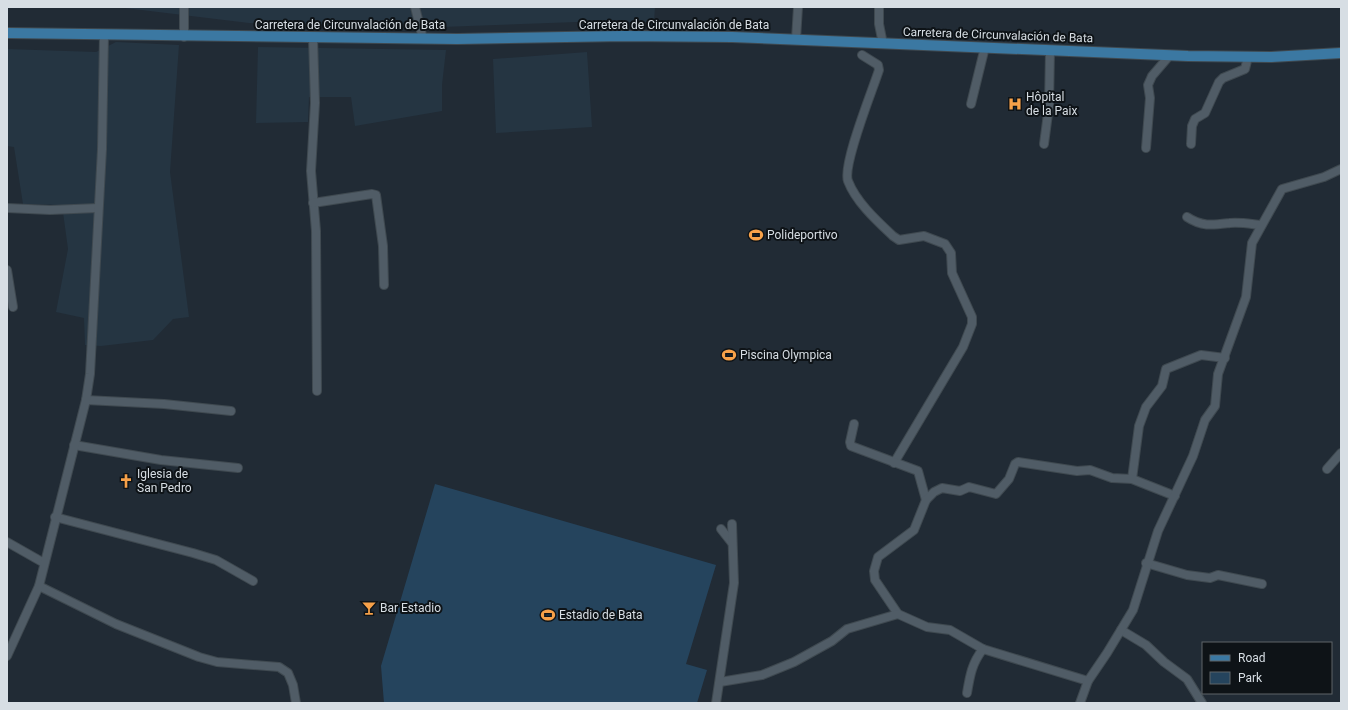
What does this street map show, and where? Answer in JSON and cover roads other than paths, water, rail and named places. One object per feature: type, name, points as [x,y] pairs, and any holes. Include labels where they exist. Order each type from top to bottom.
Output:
[{"type":"main road","name":"Carretera de Circunvalación de Bata","points":[[7,33],[313,38],[650,36],[796,39],[883,44],[1248,57],[1341,53]]},
{"type":"street","points":[[184,7],[184,37]]},
{"type":"street","points":[[415,7],[424,38]]},
{"type":"street","points":[[796,39],[798,7]]},
{"type":"street","points":[[879,7],[879,24],[883,44]]},
{"type":"street","points":[[7,656],[39,586],[55,517],[86,400],[92,354],[102,149],[104,35]]},
{"type":"street","points":[[313,38],[315,103],[311,171],[316,231],[317,391]]},
{"type":"street","points":[[971,104],[985,47]]},
{"type":"street","points":[[1044,144],[1049,106],[1050,50]]},
{"type":"street","points":[[862,55],[878,65],[879,70],[851,153],[847,180],[854,193],[892,236],[899,240],[924,236],[940,241],[949,248],[951,253],[952,273],[972,317],[972,324],[963,346],[894,463]]},
{"type":"street","points":[[1146,148],[1150,98],[1148,85],[1152,76],[1170,55]]},
{"type":"street","points":[[1191,144],[1192,126],[1195,119],[1205,113],[1219,82],[1223,78],[1245,69],[1248,57]]},
{"type":"street","points":[[1080,703],[1088,681],[1133,610],[1146,563],[1158,531],[1194,456],[1202,427],[1215,406],[1218,374],[1246,297],[1252,246],[1262,225],[1282,189],[1324,177],[1341,169]]},
{"type":"street","points":[[313,203],[372,194],[376,195],[383,246],[384,285]]},
{"type":"street","points":[[7,208],[50,210],[98,208]]},
{"type":"street","points":[[1187,217],[1196,223],[1212,226],[1233,223],[1262,225]]},
{"type":"street","points":[[7,270],[13,307]]},
{"type":"street","points":[[1132,479],[1139,426],[1146,407],[1162,386],[1166,369],[1201,355],[1225,358]]},
{"type":"street","points":[[86,400],[164,404],[231,411]]},
{"type":"street","points":[[854,424],[850,442],[851,446],[919,473],[926,500]]},
{"type":"street","points":[[74,445],[161,460],[238,468]]},
{"type":"street","points":[[1327,469],[1341,452]]},
{"type":"street","points":[[1088,681],[983,648],[950,630],[927,627],[898,614],[875,580],[875,564],[878,557],[914,530],[926,500],[942,488],[960,491],[969,487],[996,494],[1009,479],[1015,464],[1018,462],[1077,471],[1090,470],[1112,478],[1132,479],[1156,490],[1175,496]]},
{"type":"street","points":[[55,517],[194,553],[216,560],[253,580]]},
{"type":"street","points":[[716,703],[734,583],[732,524]]},
{"type":"street","points":[[721,529],[732,544]]},
{"type":"street","points":[[7,542],[44,563]]},
{"type":"street","points":[[1146,563],[1187,576],[1210,578],[1218,575],[1262,584]]},
{"type":"street","points":[[39,586],[116,624],[199,658],[217,662],[279,667],[288,672],[293,685],[296,703]]},
{"type":"street","points":[[720,682],[762,675],[794,662],[832,641],[847,629],[898,614]]},
{"type":"street","points":[[1121,630],[1146,645],[1164,662],[1187,679],[1202,703]]},
{"type":"street","points":[[967,693],[974,660],[983,648]]},
{"type":"place","name":"Hôpital de la Paix","points":[[1015,104]]},
{"type":"place","name":"Polideportivo","points":[[756,235]]},
{"type":"place","name":"Piscina Olympica","points":[[729,355]]},
{"type":"place","name":"Iglesia de San Pedro","points":[[126,481]]},
{"type":"place","name":"Bar Estadio","points":[[369,608]]},
{"type":"place","name":"Estadio de Bata","points":[[548,615]]}]
